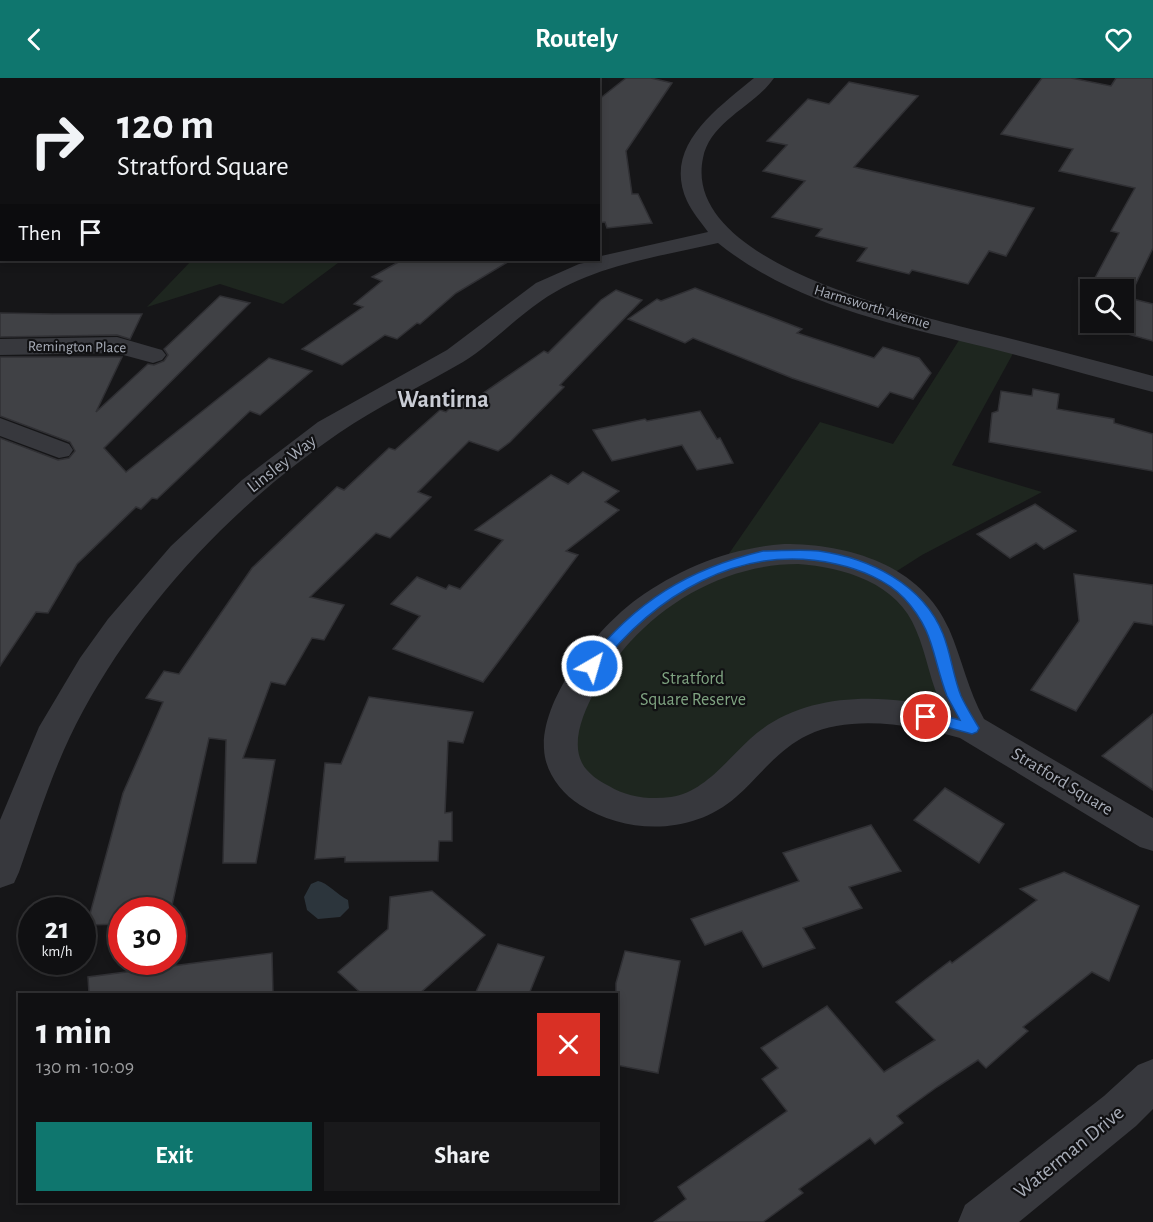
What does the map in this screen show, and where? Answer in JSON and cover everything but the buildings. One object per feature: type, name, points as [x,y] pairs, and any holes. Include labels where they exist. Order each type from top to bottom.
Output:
[{"type":"street","name":"Harmsworth Avenue","points":[[765,78],[704,135],[693,155],[691,180],[693,194],[705,216],[724,235],[762,264],[802,285],[838,299],[1153,384]]},
{"type":"street","name":"Linsley Way","points":[[0,872],[29,792],[67,708],[116,631],[168,566],[220,514],[279,464],[330,427],[382,394],[456,355],[544,288],[576,272],[602,263],[724,235]]},
{"type":"street","name":"Remington Place","points":[[0,347],[117,345],[153,355]]},
{"type":"street","points":[[0,426],[59,450]]},
{"type":"street","name":"Stratford Square","points":[[972,728],[954,696],[937,635],[920,606],[907,593],[875,572],[855,564],[818,555],[781,554],[746,559],[719,568],[646,609],[610,643],[584,678],[562,730],[560,749],[564,764],[572,776],[582,788],[595,797],[626,809],[657,813],[679,811],[698,806],[715,795],[779,735],[795,726],[834,713],[854,711],[905,713],[972,728],[1153,836]]},
{"type":"street","name":"Waterman Drive","points":[[982,1222],[1120,1111],[1153,1079]]},
{"type":"green space","points":[[191,261],[341,261],[283,304],[220,284],[147,307]]},
{"type":"green space","name":"Stratford Square Reserve","points":[[963,334],[1016,348],[952,465],[1042,492],[922,555],[886,578],[907,593],[971,728],[834,713],[698,805],[595,797],[562,730],[601,655],[719,568],[820,422],[893,444]]},
{"type":"shaded area","points":[[318,881],[348,900],[349,908],[340,917],[318,919],[307,910],[304,897],[311,884]]},
{"type":"district","name":"Wantirna","points":[[443,400]]},
{"type":"route","points":[[592,666],[610,643],[646,609],[708,573],[729,564],[763,555],[818,555],[855,564],[875,572],[907,593],[920,606],[937,635],[954,696],[972,728],[926,717]]}]
